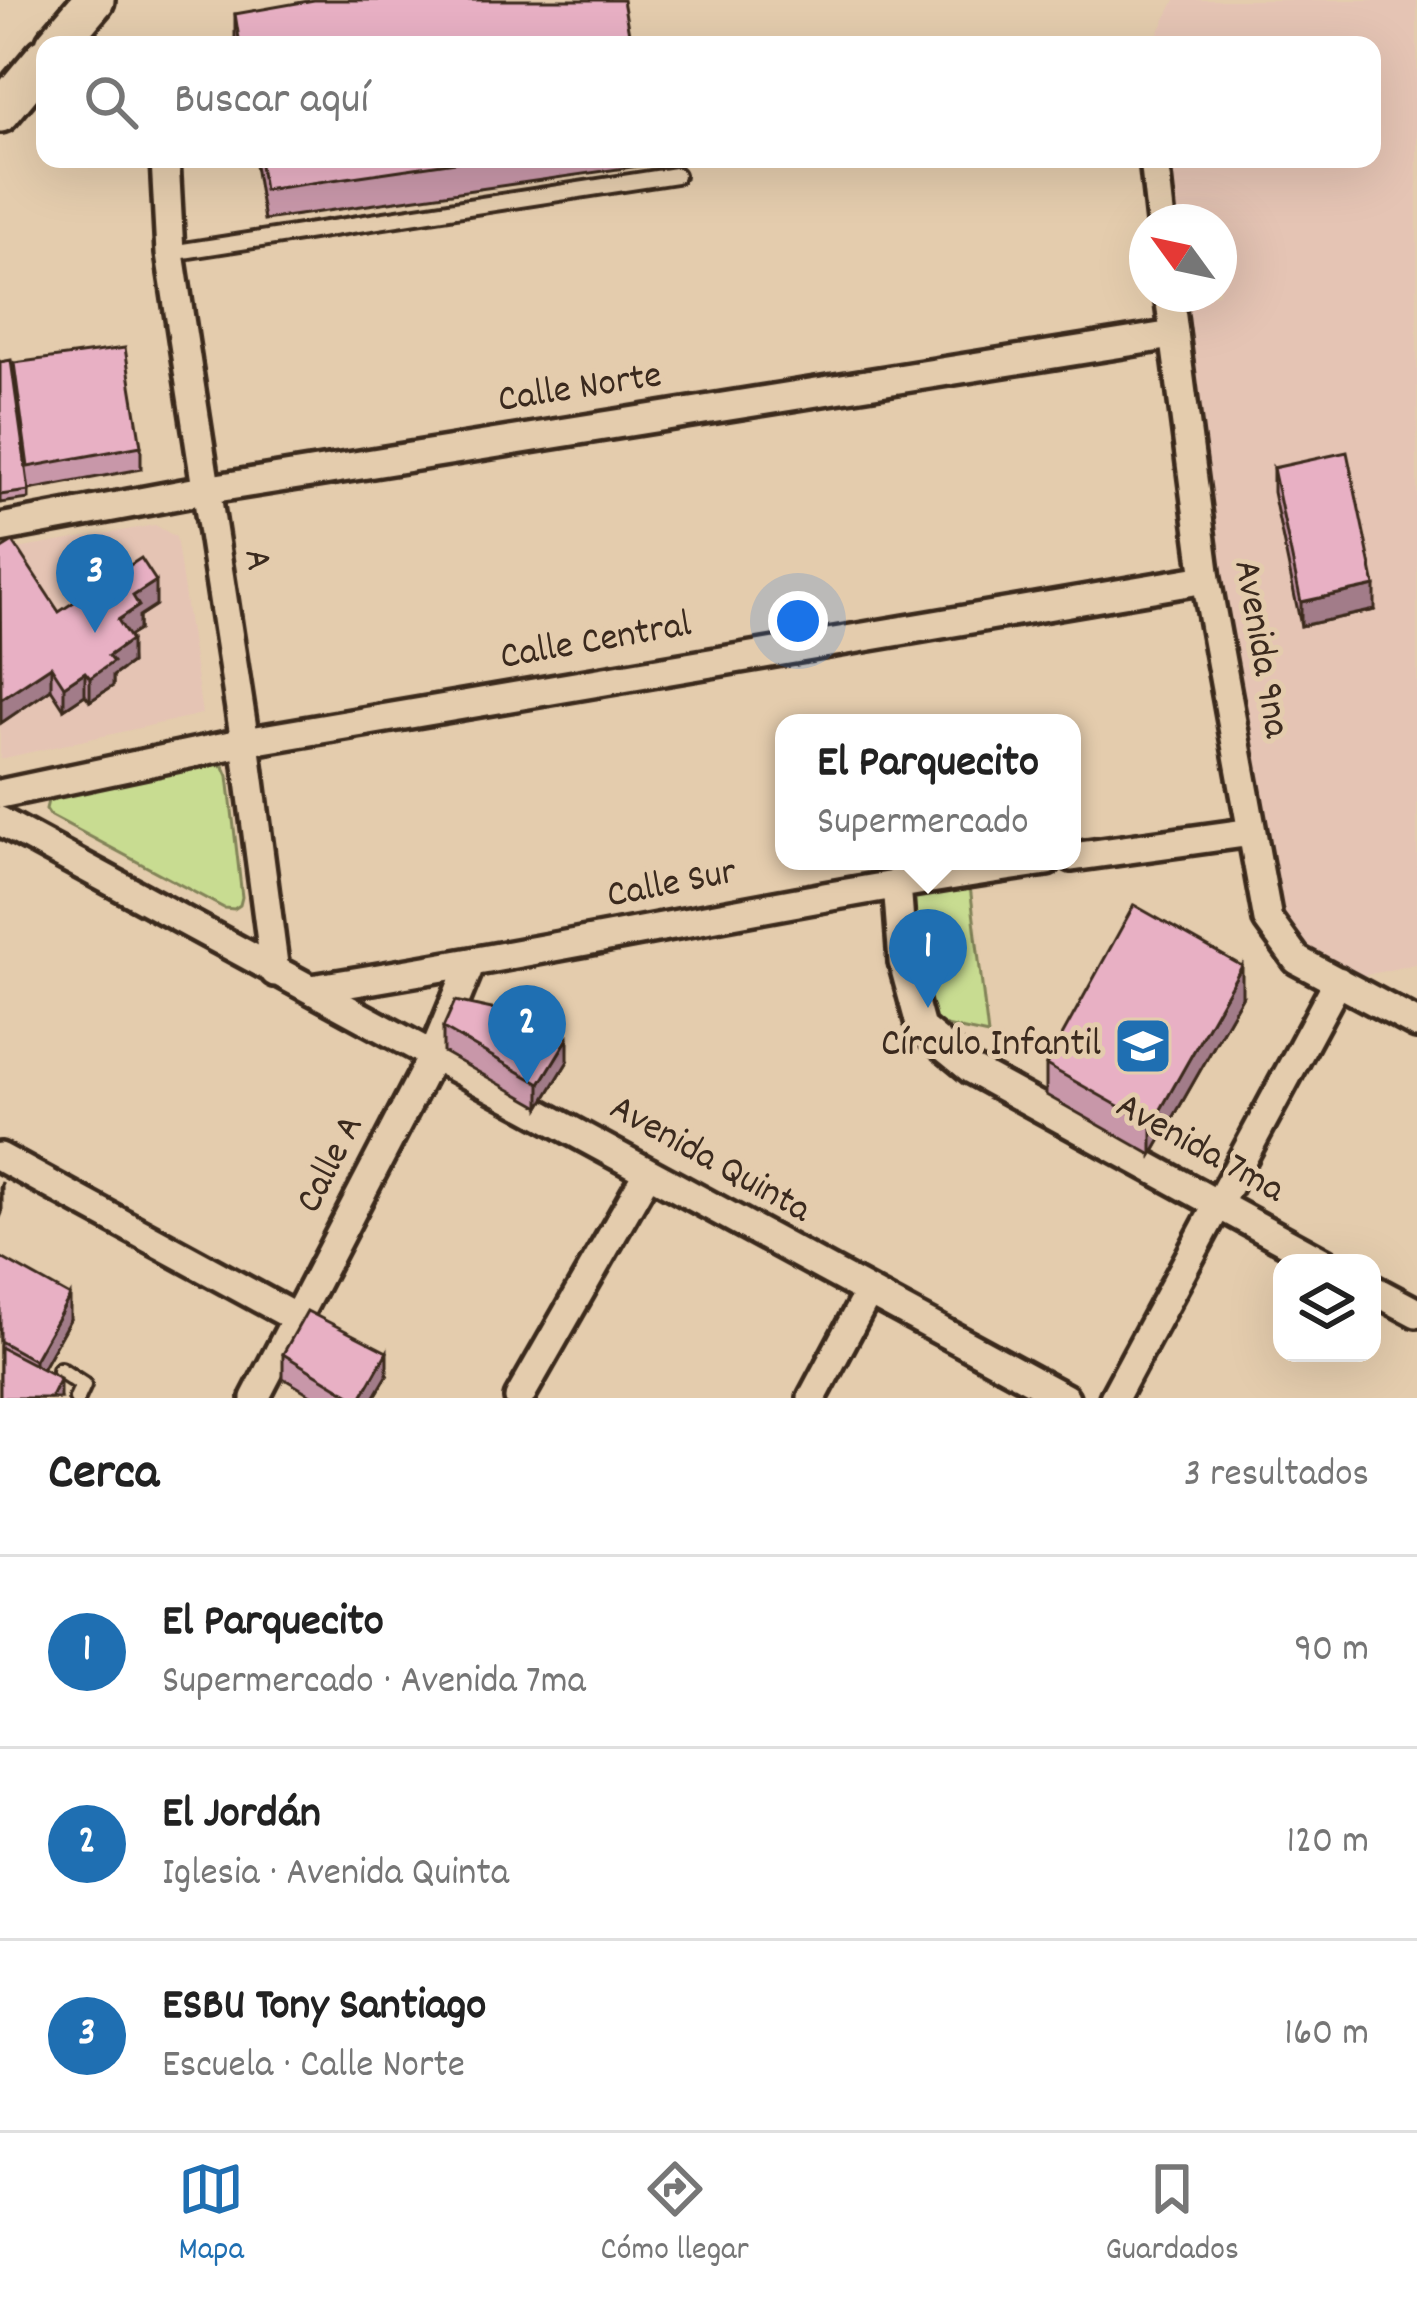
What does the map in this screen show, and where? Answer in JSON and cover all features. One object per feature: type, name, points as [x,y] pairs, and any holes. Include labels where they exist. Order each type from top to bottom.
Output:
[{"type":"street","points":[[64,36],[94,0]]},
{"type":"street","points":[[0,112],[36,69]]},
{"type":"street","name":"A","points":[[165,168],[170,253],[275,972]]},
{"type":"street","points":[[1155,168],[1159,204]]},
{"type":"street","name":"Avenida 9na","points":[[1170,312],[1206,579],[1268,920],[1297,961],[1417,1024]]},
{"type":"street","name":"Calle Norte","points":[[0,528],[204,490],[1173,335]]},
{"type":"street","name":"Calle Central","points":[[0,794],[244,742],[1206,579]]},
{"type":"street","name":"Avenida Quinta","points":[[0,820],[1065,1398]]},
{"type":"street","points":[[1081,856],[1252,832]]},
{"type":"street","name":"Calle Sur","points":[[311,989],[986,870]]},
{"type":"street","name":"Avenida 7ma","points":[[897,883],[903,962],[921,1028],[972,1070],[1307,1254]]},
{"type":"street","name":"Calle A","points":[[256,1398],[433,1054],[470,964]]},
{"type":"street","points":[[1114,1398],[1338,981]]},
{"type":"street","points":[[0,1156],[296,1318]]},
{"type":"street","points":[[519,1398],[648,1172]]},
{"type":"street","points":[[812,1398],[868,1293]]},
{"type":"street","points":[[1381,1293],[1417,1313]]},
{"type":"lane","points":[[170,253],[676,175]]},
{"type":"lane","points":[[60,1370],[83,1385],[76,1398]]},
{"type":"shaded area","points":[[1175,0],[1417,0],[1417,964],[1338,981],[1268,920],[1172,312],[1237,312],[1237,204],[1159,204],[1155,168],[1381,168],[1381,36],[1157,36]]},
{"type":"shaded area","points":[[155,525],[176,537],[202,714],[0,759],[0,552]]},
{"type":"green space","points":[[206,760],[224,767],[228,776],[242,897],[234,909],[224,908],[46,809],[49,797]]},
{"type":"green space","points":[[970,886],[988,1035],[923,1021],[902,891]]},
{"type":"building","points":[[314,0],[623,0],[629,36],[239,36],[235,14]]},
{"type":"building","points":[[260,168],[414,168],[264,190]]},
{"type":"building","points":[[125,348],[141,446],[28,467],[14,363]]},
{"type":"building","points":[[11,360],[29,491],[0,495],[0,362]]},
{"type":"building","points":[[1347,452],[1375,586],[1301,602],[1273,468]]},
{"type":"building","points":[[13,542],[59,612],[141,558],[156,581],[133,596],[139,606],[118,620],[131,640],[108,656],[113,662],[90,678],[85,672],[64,686],[51,666],[1,699],[0,550]]},
{"type":"building","name":"Círculo Infantil","points":[[1134,905],[1242,966],[1152,1125],[1046,1065]]},
{"type":"building","points":[[455,1001],[547,1021],[568,1038],[540,1084],[443,1028]]},
{"type":"building","points":[[0,1257],[70,1296],[34,1360],[0,1341]]},
{"type":"building","points":[[307,1311],[387,1352],[361,1398],[283,1354]]},
{"type":"building","points":[[0,1347],[60,1378],[50,1398],[0,1398]]},
{"type":"place","name":"ESBU Tony Santiago","points":[[95,633]]},
{"type":"place","name":"El Parquecito","points":[[928,1008]]},
{"type":"place","name":"Círculo Infantil","points":[[1143,1046]]},
{"type":"place","name":"El Jordán","points":[[527,1084]]}]
